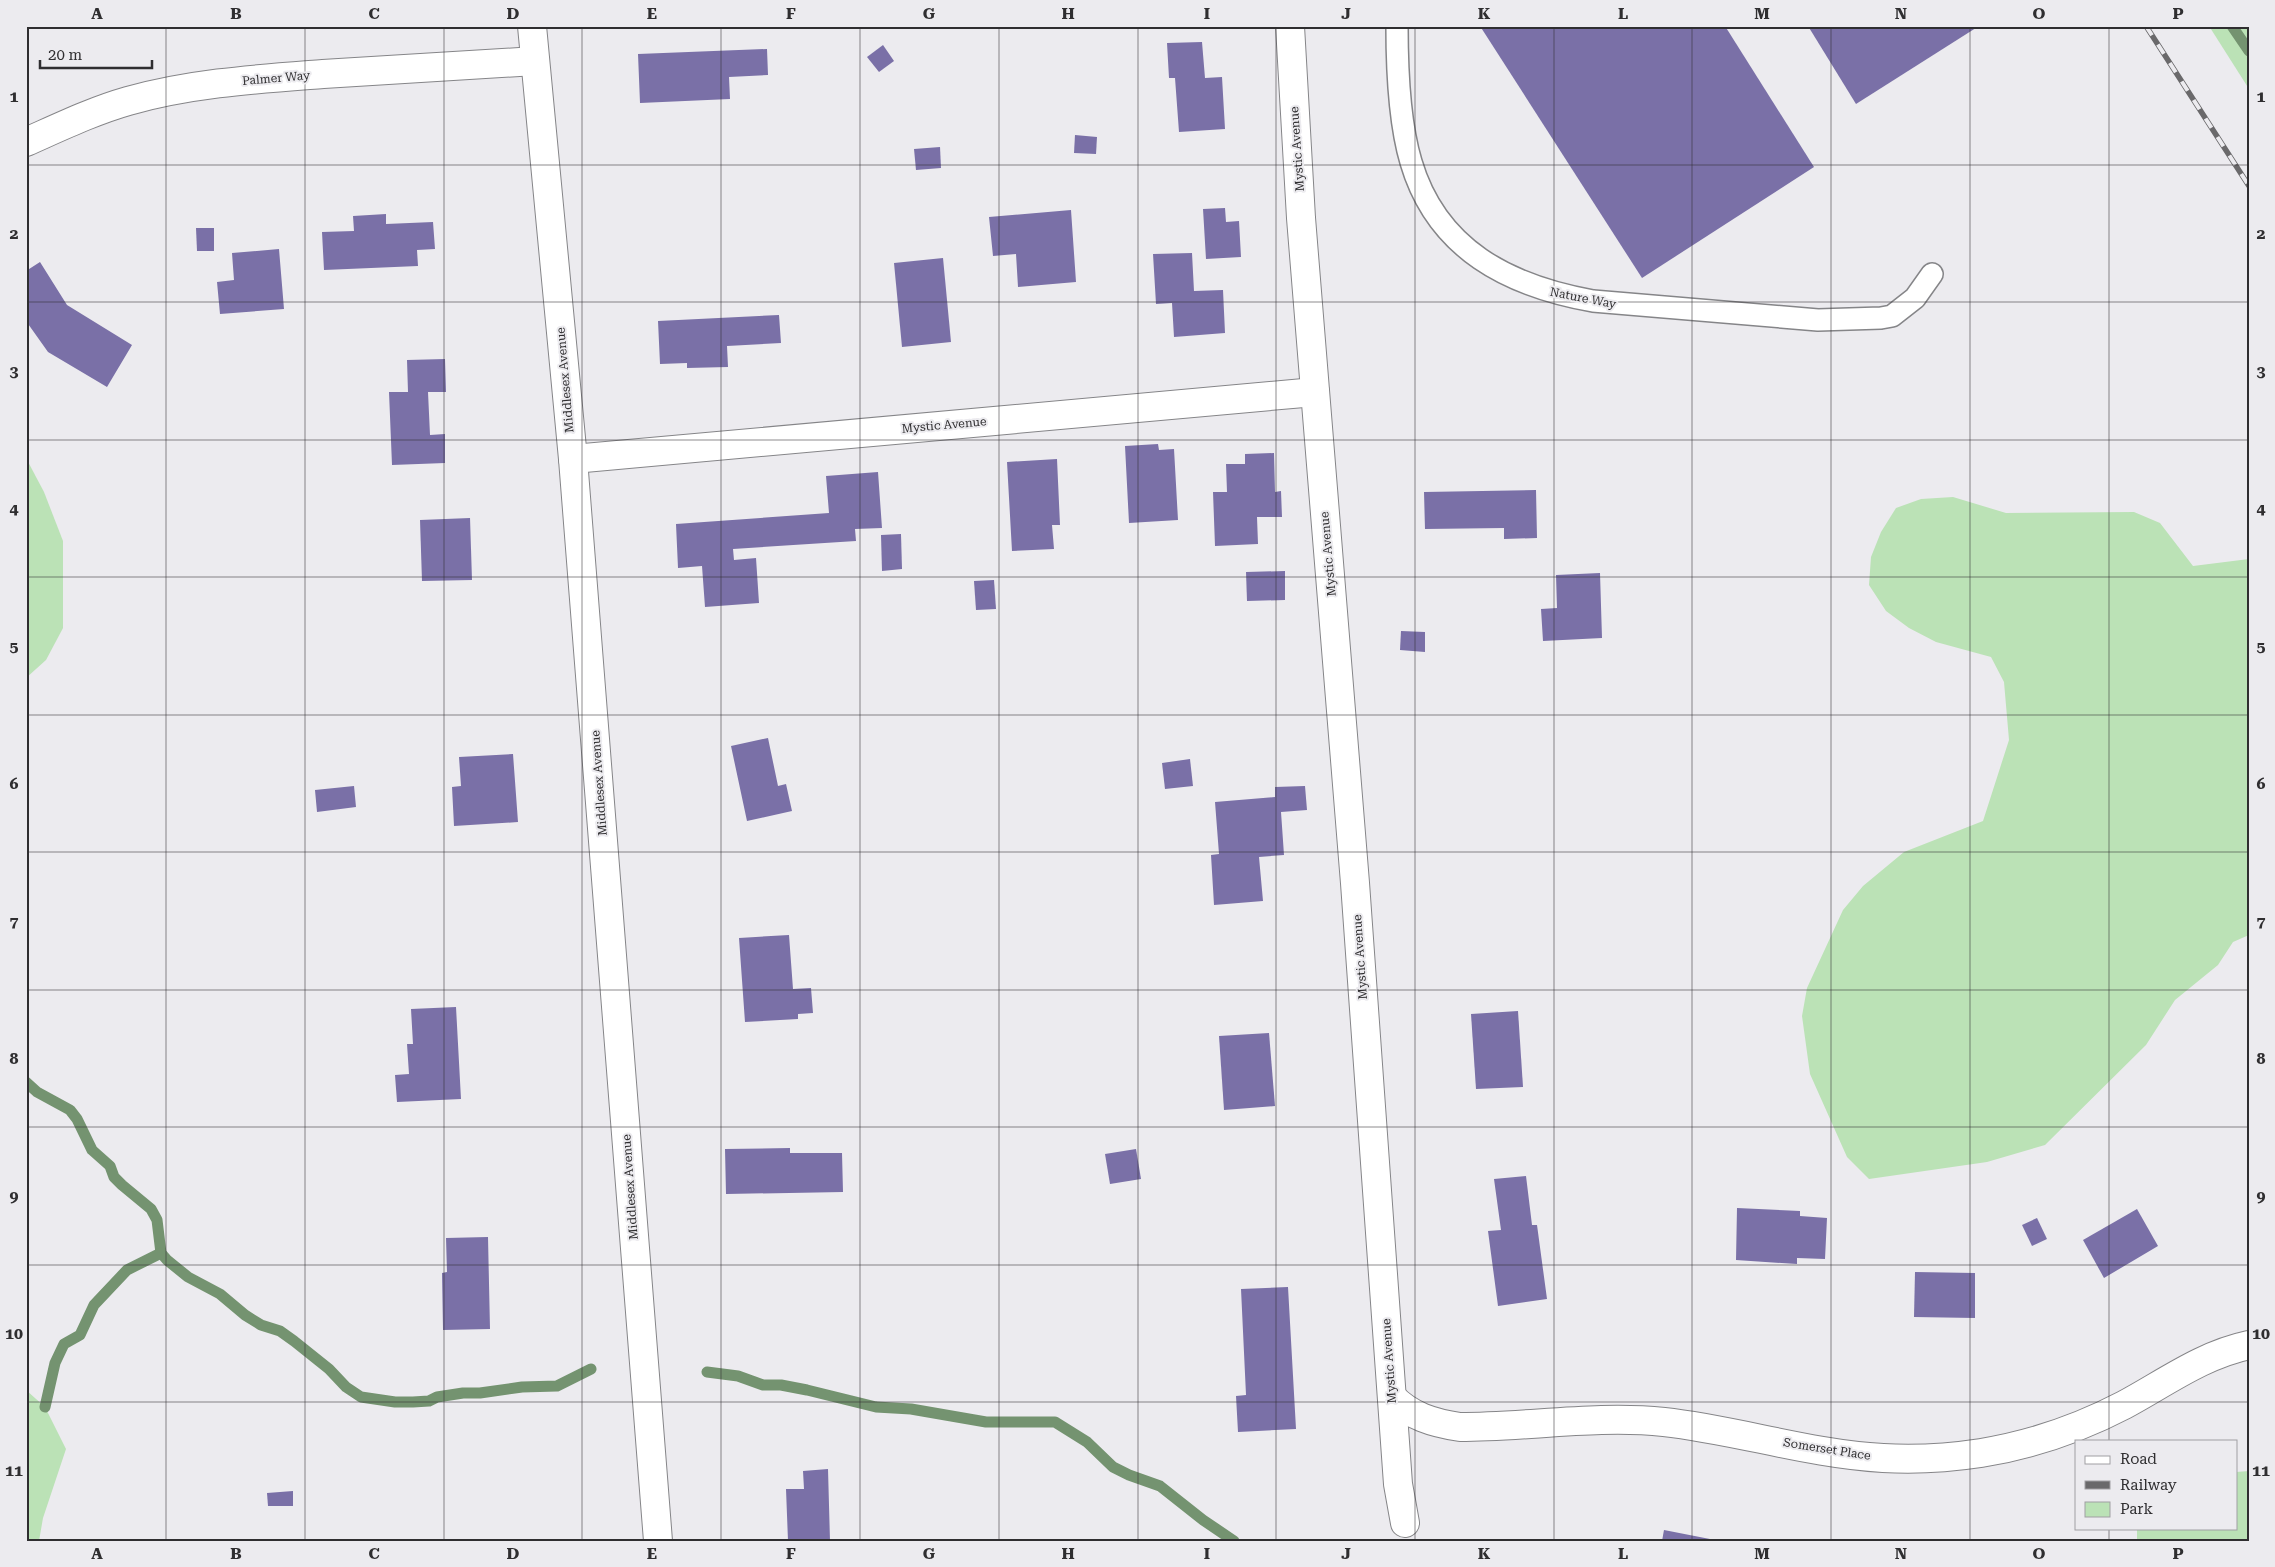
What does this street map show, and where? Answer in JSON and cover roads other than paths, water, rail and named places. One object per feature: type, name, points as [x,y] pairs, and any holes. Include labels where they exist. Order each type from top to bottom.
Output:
[{"type":"street","name":"Middlesex Avenue","points":[[532,26],[573,459],[658,1541]]},
{"type":"street","name":"Mystic Avenue","points":[[1290,26],[1301,218],[1355,883],[1398,1484],[1405,1523]]},
{"type":"street","name":"Palmer Way","points":[[26,142],[90,114],[128,101],[171,90],[289,77],[535,61]]},
{"type":"street","name":"Mystic Avenue","points":[[573,459],[1315,392]]},
{"type":"street","name":"Somerset Place","points":[[1392,1397],[1402,1408],[1414,1415],[1445,1425],[1460,1427],[1618,1420],[1662,1422],[1846,1454],[1881,1458],[1937,1458],[1982,1452],[2065,1431],[2124,1405],[2212,1356],[2249,1345]]},
{"type":"lane","name":"Nature Way","points":[[1397,26],[1400,92],[1405,129],[1410,160],[1420,189],[1432,210],[1449,232],[1471,253],[1507,276],[1562,296],[1593,302],[1818,320],[1892,316],[1915,298],[1932,274]]},
{"type":"waterway","points":[[2232,26],[2249,51]]},
{"type":"waterway","points":[[26,1082],[37,1092],[70,1110],[77,1119],[92,1150],[110,1166],[114,1177],[151,1209],[157,1220],[161,1253],[167,1260],[188,1277],[220,1294],[245,1315],[261,1325],[280,1331],[329,1369],[346,1387],[361,1397],[395,1402],[413,1402],[429,1401],[437,1397],[463,1393],[480,1393],[522,1387],[557,1386],[591,1369]]},
{"type":"waterway","points":[[45,1407],[55,1363],[64,1344],[80,1335],[94,1305],[127,1270],[161,1253]]},
{"type":"waterway","points":[[707,1372],[738,1376],[763,1385],[781,1385],[807,1390],[876,1407],[911,1409],[986,1422],[1055,1422],[1087,1442],[1113,1467],[1160,1486],[1203,1520],[1234,1541]]},
{"type":"railway","points":[[2146,26],[2249,186]]}]
